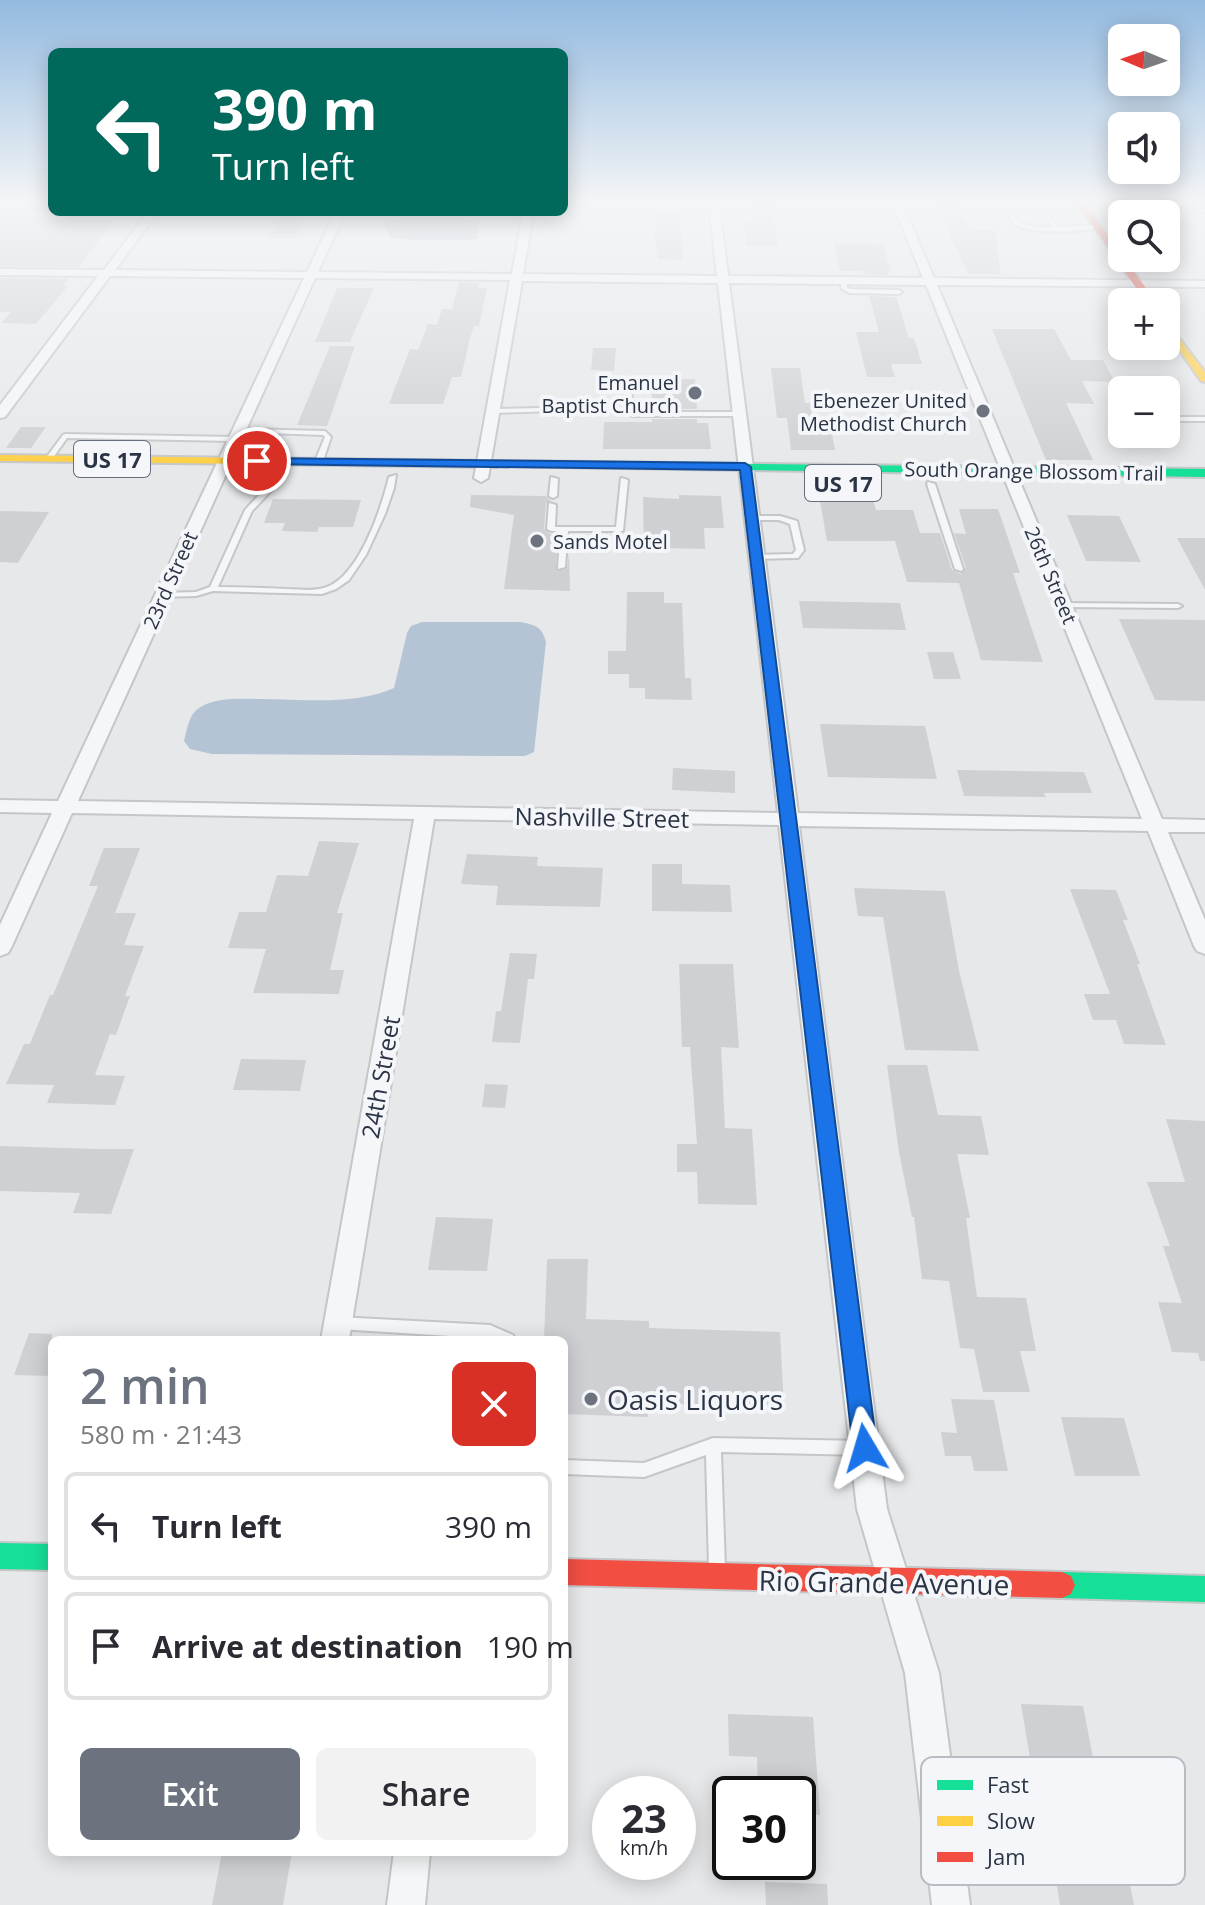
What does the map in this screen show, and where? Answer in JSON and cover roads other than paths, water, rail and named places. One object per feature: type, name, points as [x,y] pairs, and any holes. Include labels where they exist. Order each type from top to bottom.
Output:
[{"type":"main road","points":[[1180,344],[1205,379]]},
{"type":"main road","name":"South Orange Blossom Trail","points":[[0,458],[221,468],[281,476],[393,477],[482,471],[553,493],[624,480],[746,474],[931,484],[1010,478],[1205,473]]},
{"type":"main road","name":"South Orange Blossom Trail","points":[[0,472],[221,468],[319,461],[482,471],[1010,478],[1205,488]]},
{"type":"main road","points":[[0,1556],[48,1557]]},
{"type":"main road","name":"Rio Grande Avenue","points":[[568,1572],[1205,1589]]},
{"type":"street","points":[[0,414],[93,293]]},
{"type":"street","name":"23rd Street","points":[[0,948],[303,293]]},
{"type":"street","points":[[482,471],[515,293]]},
{"type":"street","points":[[725,293],[872,1509],[922,1673],[932,1757]]},
{"type":"street","name":"26th Street","points":[[935,293],[1205,946]]},
{"type":"street","name":"Nashville Street","points":[[0,806],[1205,826]]},
{"type":"street","name":"24th Street","points":[[336,1332],[425,813]]},
{"type":"street","points":[[406,1905],[412,1856]]},
{"type":"street","points":[[948,1885],[951,1905]]},
{"type":"lane","points":[[629,388],[628,406],[632,414],[739,414]]},
{"type":"lane","points":[[493,411],[584,409]]},
{"type":"lane","points":[[1180,419],[1205,419]]},
{"type":"lane","points":[[50,458],[65,436],[325,433],[328,437],[319,461]]},
{"type":"lane","points":[[213,589],[249,510],[281,476]]},
{"type":"lane","points":[[163,595],[196,594],[213,589],[322,592],[335,587],[350,575],[377,522],[393,477]]},
{"type":"lane","points":[[553,493],[551,529],[620,529],[624,480]]},
{"type":"lane","points":[[931,484],[959,569]]},
{"type":"lane","points":[[751,518],[780,518],[794,523],[800,550],[795,556],[756,557]]},
{"type":"lane","points":[[561,567],[564,529]]},
{"type":"lane","points":[[1063,605],[1178,606]]},
{"type":"lane","points":[[336,1332],[490,1331],[500,1336]]},
{"type":"lane","points":[[568,1467],[644,1470],[713,1445],[865,1448]]},
{"type":"lane","points":[[713,1445],[718,1577]]},
{"type":"water","points":[[422,622],[520,622],[540,629],[546,642],[534,752],[525,756],[212,754],[190,749],[184,741],[193,714],[199,708],[220,700],[345,699],[394,688],[407,633],[411,626]]},
{"type":"place","name":"Emanuel Baptist Church","points":[[695,393]]},
{"type":"place","name":"Ebenezer United Methodist Church","points":[[983,411]]},
{"type":"place","name":"Sands Motel","points":[[537,541]]},
{"type":"place","name":"Oasis Liquors","points":[[591,1399]]}]
